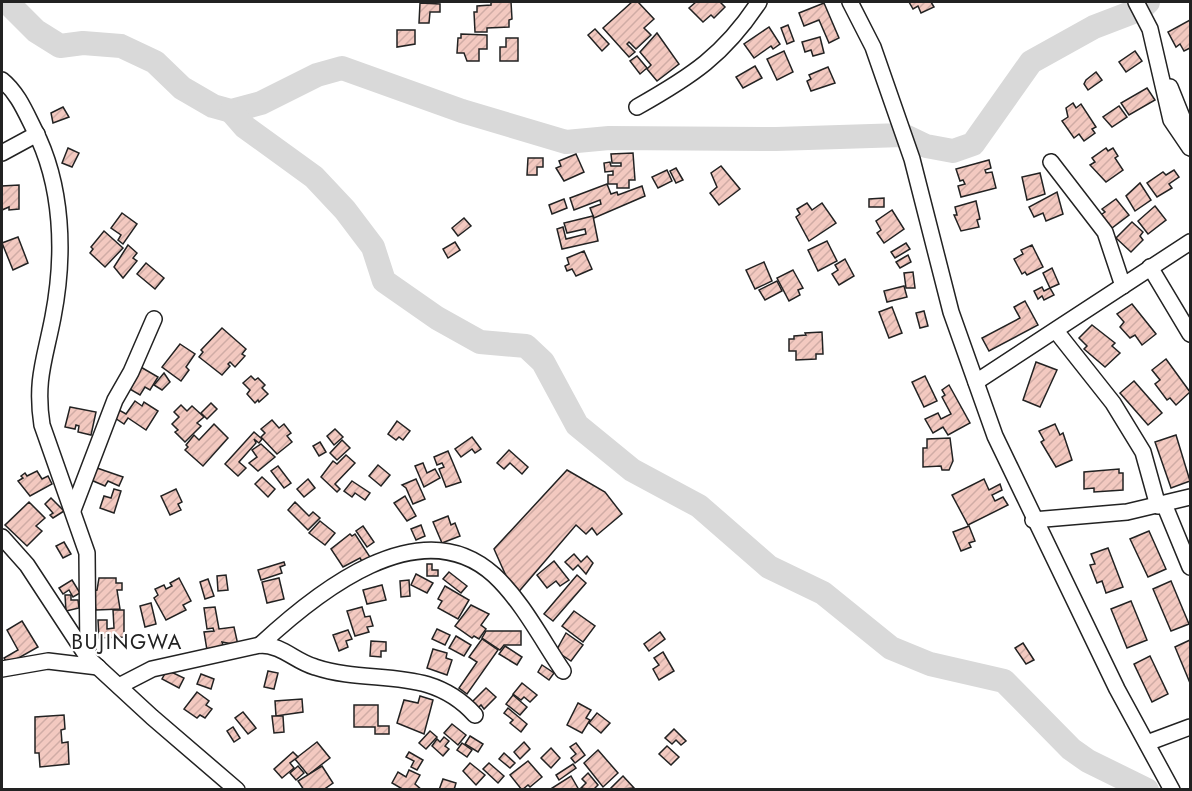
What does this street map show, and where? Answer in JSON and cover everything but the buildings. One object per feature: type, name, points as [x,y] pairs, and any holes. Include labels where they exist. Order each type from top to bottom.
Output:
[{"type":"street","points":[[637,107],[682,81],[717,56],[734,38],[759,2]]},
{"type":"street","points":[[850,2],[873,47],[912,159],[951,312],[994,436],[1116,689],[1172,789]]},
{"type":"street","points":[[1136,2],[1150,29],[1160,62],[1191,137]]},
{"type":"street","points":[[1150,29],[1171,120],[1191,148]]},
{"type":"street","points":[[2,80],[12,88],[37,134],[54,177],[59,266],[54,314],[38,385],[38,403],[42,425],[87,553],[93,662]]},
{"type":"street","points":[[2,153],[37,134]]},
{"type":"street","points":[[1051,162],[1105,232],[1124,286]]},
{"type":"street","points":[[976,382],[1191,242]]},
{"type":"street","points":[[1150,267],[1191,334]]},
{"type":"street","points":[[73,510],[115,400],[131,372],[154,319]]},
{"type":"street","points":[[1056,331],[1113,403],[1143,452],[1161,505],[1191,567]]},
{"type":"street","points":[[1033,520],[1161,505],[1191,497]]},
{"type":"street","points":[[2,537],[27,565],[93,662],[237,789]]},
{"type":"street","points":[[260,645],[324,589],[358,571],[395,557],[439,549],[472,559],[494,576],[529,619],[563,671]]},
{"type":"street","points":[[119,686],[152,669],[260,645],[272,645],[303,663],[331,672],[388,677],[450,692],[475,715]]},
{"type":"street","points":[[2,669],[48,661],[93,662]]},
{"type":"street","points":[[1147,743],[1191,728]]},
{"type":"waterway","points":[[7,2],[36,31],[60,46],[83,43],[121,46],[155,62],[182,88],[213,106],[231,111],[261,103],[317,75],[342,68],[462,111],[566,142],[609,138],[776,139],[903,135],[926,146],[953,151],[973,144],[1031,62],[1094,27],[1141,9],[1148,2]]},
{"type":"waterway","points":[[231,111],[245,127],[314,177],[345,210],[373,247],[384,281],[437,318],[480,342],[526,346],[543,362],[577,425],[632,470],[699,506],[769,567],[823,593],[891,648],[930,664],[1004,681],[1071,749],[1088,761],[1147,790]]},
{"type":"district","name":"BUJINGWA","points":[[127,642]]}]
